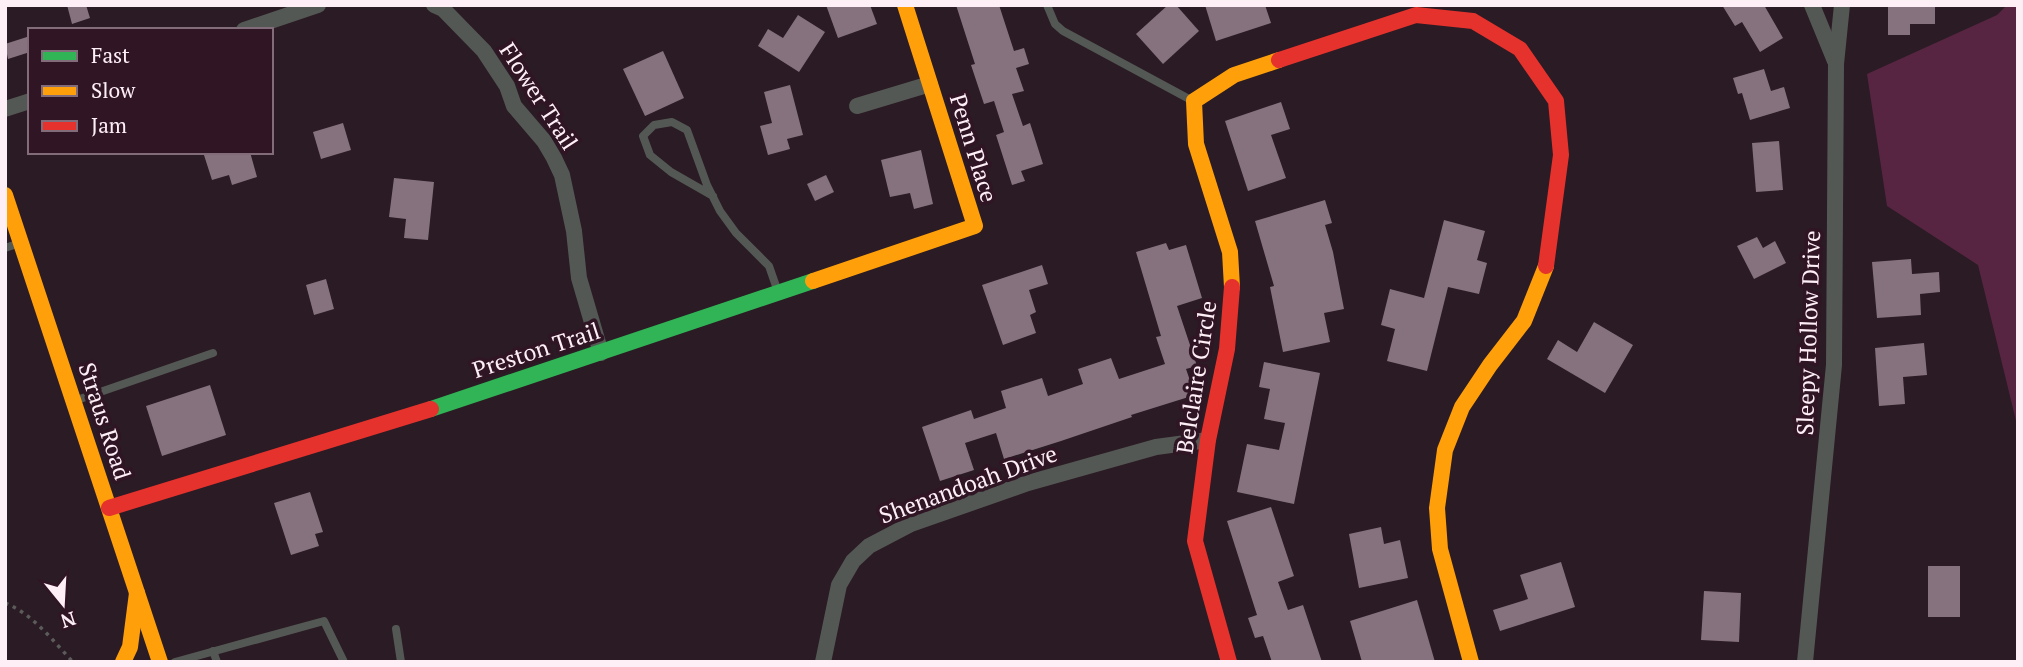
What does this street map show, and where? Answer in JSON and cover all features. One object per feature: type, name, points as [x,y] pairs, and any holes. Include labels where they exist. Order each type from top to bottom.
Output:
[{"type":"street","points":[[250,28],[318,5]]},
{"type":"street","name":"Flower Trail","points":[[434,5],[443,9],[484,51],[507,86],[514,106],[544,141],[554,158],[562,175],[575,231],[579,278],[600,353]]},
{"type":"street","name":"Penn Place","points":[[905,5],[975,226]]},
{"type":"street","points":[[1812,5],[1836,64]]},
{"type":"street","name":"Sleepy Hollow Drive","points":[[1805,662],[1834,365],[1836,64],[1842,5]]},
{"type":"street","points":[[1194,101],[1234,75],[1416,15],[1473,21],[1520,49],[1556,101],[1561,155],[1548,262],[1524,321],[1462,407],[1445,450],[1437,508],[1440,549],[1471,662]]},
{"type":"street","name":"Penn Place","points":[[857,106],[930,84]]},
{"type":"street","name":"Belclaire Circle","points":[[1194,101],[1196,144],[1230,252],[1232,291],[1227,349],[1208,440],[1195,541],[1229,662]]},
{"type":"street","points":[[5,109],[28,102]]},
{"type":"street","name":"Straus Road","points":[[5,195],[23,242],[160,662]]},
{"type":"street","name":"Preston Trail","points":[[109,508],[390,423],[975,226]]},
{"type":"street","name":"Shenandoah Drive","points":[[823,662],[839,585],[853,561],[869,546],[911,524],[1028,483],[1156,447],[1208,440]]},
{"type":"street","points":[[123,662],[130,647],[137,593]]},
{"type":"lane","points":[[1047,5],[1055,24],[1063,31],[1194,101]]},
{"type":"lane","points":[[713,196],[671,172],[650,155],[643,136],[654,125],[672,121],[687,130],[720,211],[736,233],[769,266],[778,291]]},
{"type":"lane","points":[[5,247],[23,242]]},
{"type":"lane","points":[[74,401],[213,353]]},
{"type":"lane","points":[[175,662],[324,621],[344,662]]},
{"type":"lane","points":[[396,629],[401,662]]},
{"type":"lane","points":[[213,651],[217,662]]},
{"type":"path","points":[[5,603],[19,608],[32,619],[73,662]]},
{"type":"shaded area","points":[[2007,5],[2018,5],[2018,429],[1978,265],[1887,206],[1867,74],[1997,15]]},
{"type":"building","points":[[67,5],[86,5],[90,18],[72,24]]},
{"type":"building","points":[[826,5],[870,5],[877,24],[838,38]]},
{"type":"building","points":[[956,5],[999,5],[1014,51],[1024,48],[1029,64],[1016,68],[1024,91],[1012,94],[1023,126],[1030,123],[1043,164],[1021,171],[1025,181],[1012,185],[996,135],[1004,132],[994,101],[984,104],[971,65],[975,64]]},
{"type":"building","points":[[1168,5],[1176,5],[1199,31],[1163,64],[1136,34]]},
{"type":"building","points":[[1205,5],[1265,5],[1271,23],[1216,41]]},
{"type":"building","points":[[1722,5],[1764,5],[1783,38],[1760,52],[1742,22],[1735,26]]},
{"type":"building","points":[[1888,5],[1935,5],[1935,24],[1910,24],[1910,35],[1888,35]]},
{"type":"building","points":[[798,15],[825,32],[799,72],[758,46],[768,29],[783,38]]},
{"type":"building","points":[[28,37],[28,53],[8,59],[5,44]]},
{"type":"building","points":[[663,51],[684,98],[645,116],[623,69]]},
{"type":"building","points":[[1764,69],[1771,91],[1784,87],[1790,108],[1750,120],[1742,93],[1738,94],[1733,78]]},
{"type":"building","points":[[790,85],[803,135],[787,139],[790,149],[768,155],[760,126],[772,123],[764,92]]},
{"type":"building","points":[[1281,102],[1290,129],[1271,135],[1286,178],[1248,191],[1225,121]]},
{"type":"building","points":[[343,123],[351,150],[321,159],[313,132]]},
{"type":"building","points":[[1779,141],[1783,190],[1756,192],[1752,143]]},
{"type":"building","points":[[921,150],[933,204],[914,209],[910,193],[890,197],[881,160]]},
{"type":"building","points":[[204,154],[251,154],[257,177],[232,185],[229,175],[212,180]]},
{"type":"building","points":[[826,175],[834,192],[815,201],[807,184]]},
{"type":"building","points":[[394,178],[434,182],[428,240],[404,238],[406,219],[389,217]]},
{"type":"building","points":[[1325,200],[1332,223],[1325,225],[1344,309],[1324,313],[1330,342],[1283,352],[1270,287],[1274,286],[1255,221]]},
{"type":"building","points":[[1444,220],[1485,231],[1477,260],[1487,263],[1479,294],[1448,287],[1427,371],[1387,361],[1395,329],[1381,325],[1390,289],[1424,298]]},
{"type":"building","points":[[1757,237],[1763,248],[1775,241],[1786,263],[1754,279],[1737,246]]},
{"type":"building","points":[[1166,243],[1169,250],[1186,245],[1202,298],[1177,306],[1197,366],[1186,369],[1195,395],[1004,459],[996,433],[965,443],[974,470],[940,481],[922,427],[971,410],[974,419],[1006,408],[1001,391],[1042,378],[1048,396],[1083,384],[1078,369],[1111,358],[1119,379],[1165,364],[1156,337],[1161,336],[1136,252]]},
{"type":"building","points":[[1911,259],[1912,274],[1939,272],[1940,292],[1920,294],[1921,315],[1877,318],[1872,262]]},
{"type":"building","points":[[1042,265],[1048,284],[1029,290],[1036,312],[1030,315],[1036,333],[1003,345],[982,285]]},
{"type":"building","points":[[326,279],[334,309],[314,315],[306,285]]},
{"type":"building","points":[[1594,322],[1633,345],[1605,393],[1547,359],[1558,340],[1577,352]]},
{"type":"building","points":[[1924,343],[1927,375],[1903,377],[1905,404],[1879,406],[1875,348]]},
{"type":"building","points":[[1264,362],[1320,373],[1294,504],[1237,492],[1247,444],[1279,450],[1285,423],[1264,419],[1270,389],[1259,387]]},
{"type":"building","points":[[210,385],[226,435],[162,456],[146,406]]},
{"type":"building","points":[[310,492],[323,532],[315,534],[319,546],[291,555],[274,503]]},
{"type":"building","points":[[1271,507],[1294,576],[1278,582],[1288,610],[1303,605],[1322,662],[1272,662],[1263,636],[1255,638],[1248,618],[1257,615],[1227,521]]},
{"type":"building","points":[[1381,527],[1384,544],[1400,540],[1408,578],[1359,588],[1349,534]]},
{"type":"building","points":[[1561,562],[1575,607],[1500,631],[1493,610],[1528,599],[1520,575]]},
{"type":"building","points":[[1928,566],[1960,566],[1960,617],[1928,617]]},
{"type":"building","points":[[1704,591],[1741,593],[1739,642],[1701,640]]},
{"type":"building","points":[[1417,600],[1435,662],[1362,662],[1350,621]]},
{"type":"traffic: fast","points":[[431,409],[813,281]]},
{"type":"traffic: slow","points":[[813,281],[975,226],[905,5]]},
{"type":"traffic: slow","points":[[1232,287],[1230,252],[1196,144],[1194,101],[1234,75],[1279,60]]},
{"type":"traffic: slow","points":[[5,195],[160,662]]},
{"type":"traffic: slow","points":[[1471,662],[1440,549],[1437,508],[1445,450],[1462,407],[1524,321],[1546,266]]},
{"type":"traffic: slow","points":[[123,662],[130,647],[137,593]]},
{"type":"traffic: jam","points":[[1279,60],[1416,15],[1473,21],[1520,49],[1556,101],[1561,155],[1546,266]]},
{"type":"traffic: jam","points":[[1229,662],[1195,541],[1208,440],[1227,349],[1232,287]]},
{"type":"traffic: jam","points":[[109,508],[431,409]]}]
